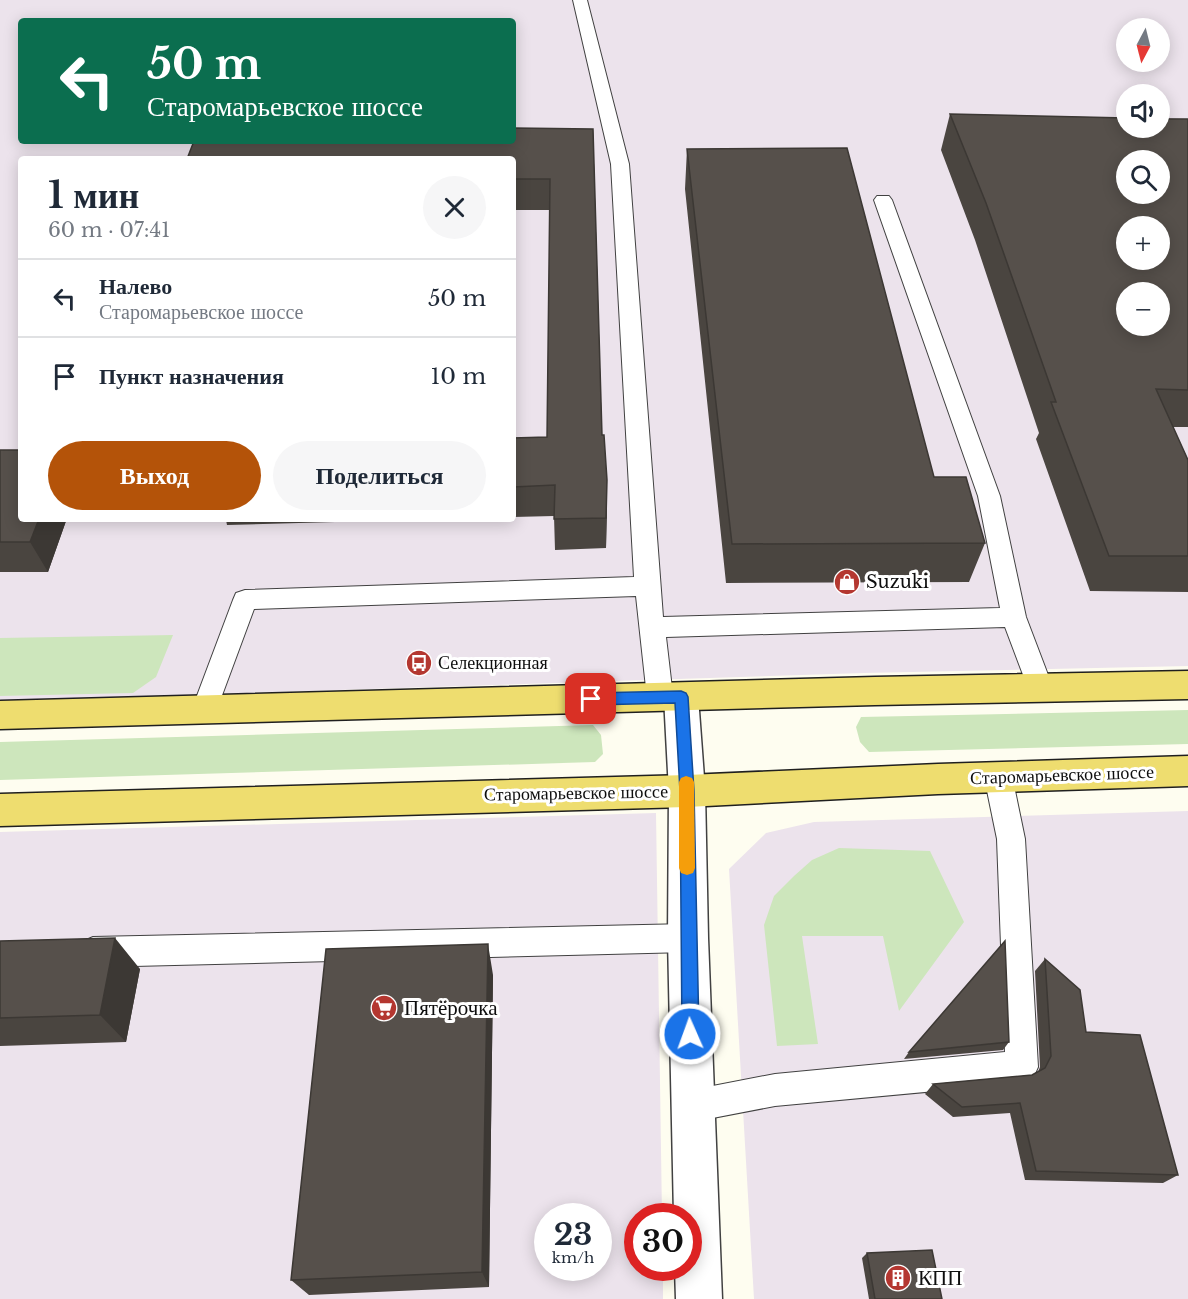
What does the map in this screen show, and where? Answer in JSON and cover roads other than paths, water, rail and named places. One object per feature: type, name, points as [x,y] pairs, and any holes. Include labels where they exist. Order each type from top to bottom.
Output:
[{"type":"main road","points":[[0,715],[1188,685]]},
{"type":"main road","name":"Старомарьевское шоссе","points":[[0,810],[687,791],[998,776],[1188,771]]},
{"type":"street","points":[[671,697],[687,791],[688,938],[699,1299]]},
{"type":"lane","points":[[580,0],[620,164],[647,586],[652,627],[671,697]]},
{"type":"lane","points":[[883,200],[989,496],[1014,617],[1040,688]]},
{"type":"lane","points":[[205,709],[246,600],[647,586]]},
{"type":"lane","points":[[652,627],[1014,617]]},
{"type":"lane","points":[[692,1106],[775,1090],[1022,1067],[1011,839],[998,776]]},
{"type":"lane","points":[[71,953],[688,938]]},
{"type":"place","name":"Suzuki","points":[[847,582]]},
{"type":"place","name":"Селекционная","points":[[419,663]]},
{"type":"place","name":"Пятёрочка","points":[[384,1008]]},
{"type":"place","name":"КПП","points":[[898,1278]]}]
